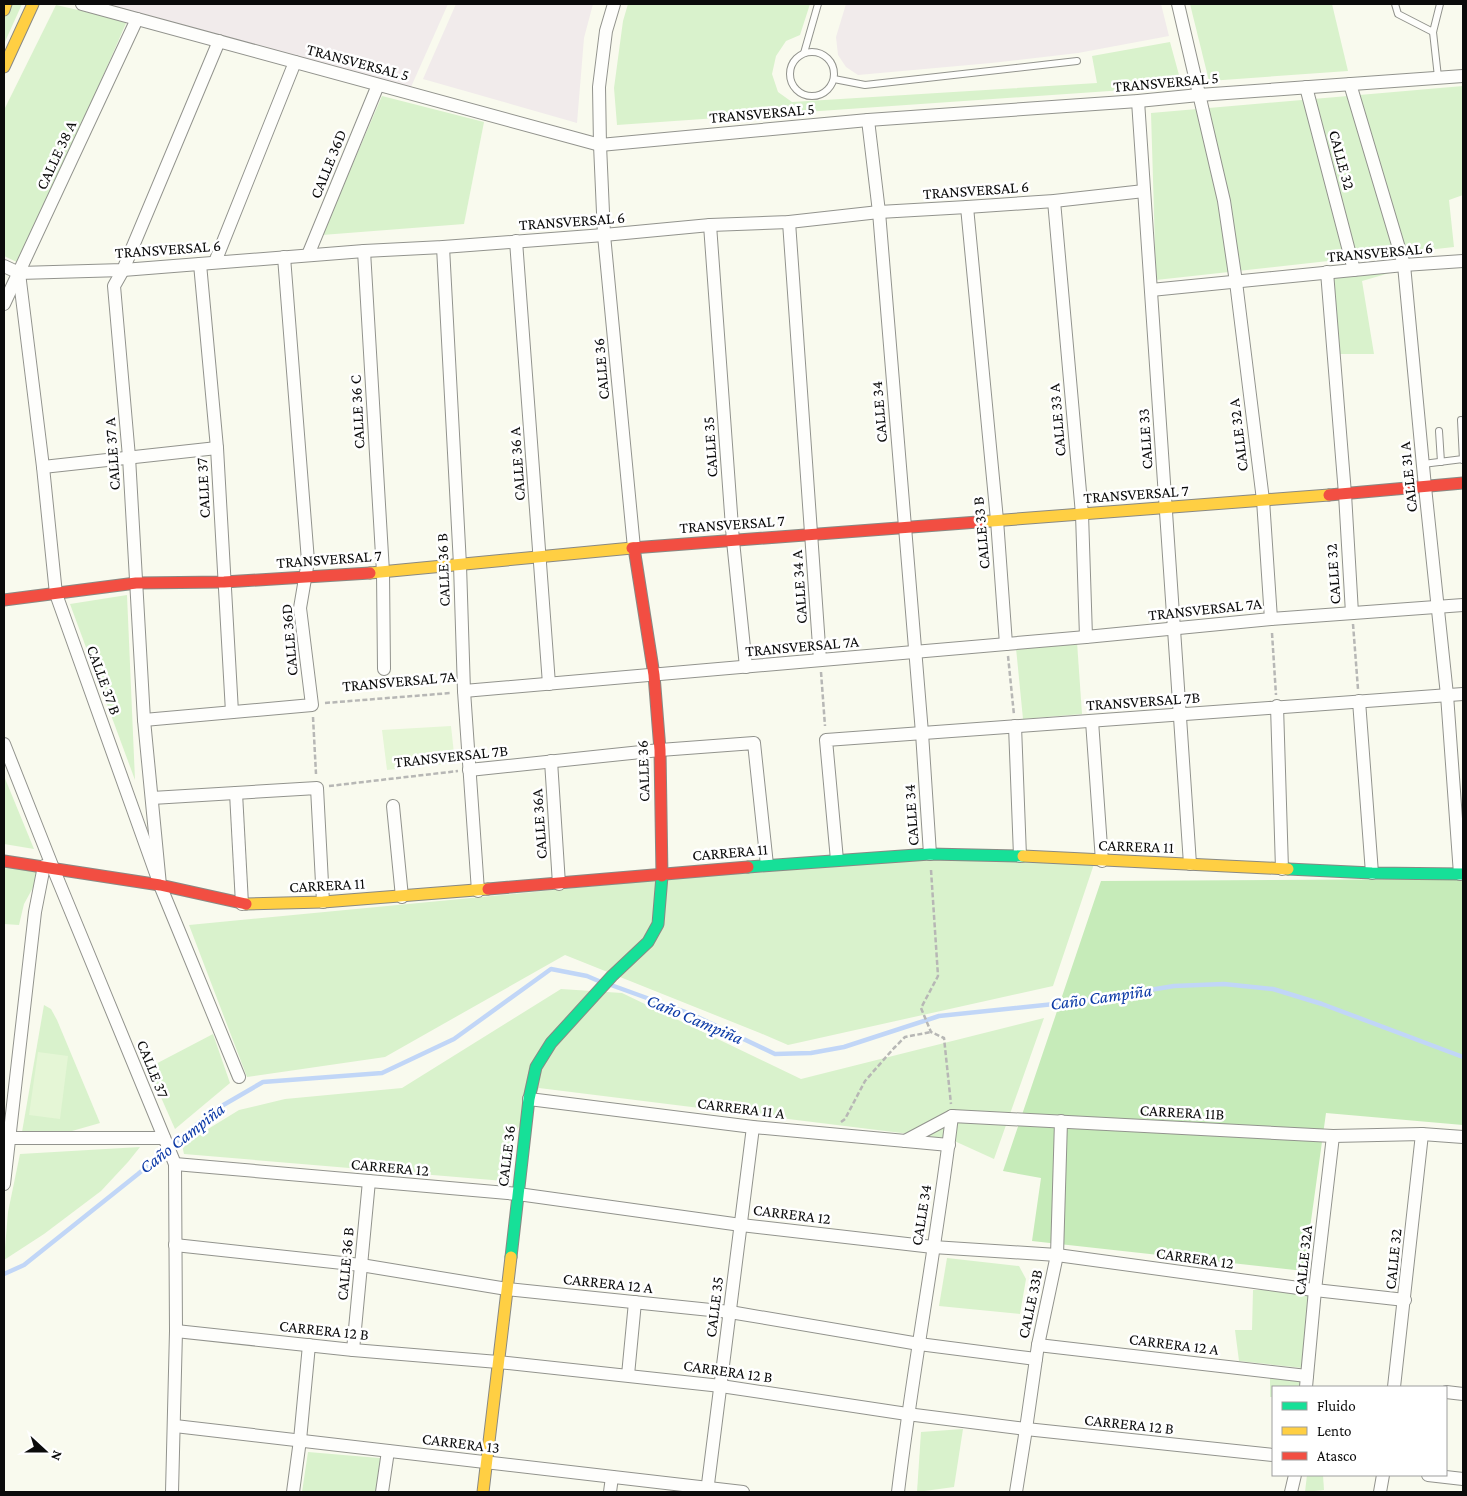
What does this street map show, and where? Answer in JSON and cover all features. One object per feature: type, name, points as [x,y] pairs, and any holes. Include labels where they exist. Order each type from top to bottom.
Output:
[{"type":"street","points":[[4,10],[6,4]]},
{"type":"street","points":[[5,62],[33,4]]},
{"type":"street","name":"TRANSVERSAL 5","points":[[82,4],[600,145],[868,120],[1463,76]]},
{"type":"street","name":"CALLE 36","points":[[483,1492],[529,1099],[536,1067],[550,1043],[612,976],[648,942],[658,924],[662,875],[660,750],[654,675],[634,548],[604,235],[599,87],[606,31],[614,4]]},
{"type":"street","name":"CALLE 32 A","points":[[1178,4],[1224,201],[1263,500],[1271,619]]},
{"type":"street","name":"CALLE 38 A","points":[[4,304],[137,19]]},
{"type":"street","name":"CALLE 37 A","points":[[160,885],[144,720],[129,458],[114,286],[123,270],[219,41]]},
{"type":"street","points":[[214,262],[295,62]]},
{"type":"street","name":"CALLE 36D","points":[[308,255],[378,84]]},
{"type":"street","name":"CALLE 31 A","points":[[1350,84],[1404,264],[1447,695],[1462,874]]},
{"type":"street","name":"CALLE 32","points":[[1306,88],[1354,270]]},
{"type":"street","name":"CALLE 33","points":[[1138,101],[1190,864]]},
{"type":"street","name":"CALLE 34","points":[[868,120],[879,212],[922,733],[930,854]]},
{"type":"street","name":"TRANSVERSAL 6","points":[[4,266],[19,272],[123,270],[308,255],[604,235],[710,225],[789,222],[879,212],[967,208],[1144,191]]},
{"type":"street","name":"CALLE 33 A","points":[[1054,200],[1082,514],[1086,637]]},
{"type":"street","name":"CALLE 33 B","points":[[967,208],[997,520],[1006,644]]},
{"type":"street","name":"CALLE 34 A","points":[[789,222],[820,660]]},
{"type":"street","name":"CALLE 35","points":[[710,225],[733,541],[746,667]]},
{"type":"street","name":"CALLE 36 A","points":[[516,241],[549,684]]},
{"type":"street","name":"CALLE 36 B","points":[[443,247],[460,564],[464,692],[478,891]]},
{"type":"street","name":"CALLE 36 C","points":[[364,251],[383,572],[384,669]]},
{"type":"street","name":"CALLE 36D","points":[[284,257],[308,561],[300,608],[312,705]]},
{"type":"street","name":"TRANSVERSAL 6","points":[[1151,290],[1404,264],[1463,261]]},
{"type":"street","name":"CALLE 37","points":[[200,264],[217,448],[232,712]]},
{"type":"street","name":"CALLE 37 B","points":[[19,272],[43,467],[56,594],[160,885],[239,1077]]},
{"type":"street","name":"CALLE 32","points":[[1327,272],[1345,494],[1352,613]]},
{"type":"street","points":[[43,467],[217,448]]},
{"type":"street","name":"TRANSVERSAL 7","points":[[4,600],[136,583],[224,582],[305,578],[634,548],[1463,484]]},
{"type":"street","name":"TRANSVERSAL 7A","points":[[464,692],[1271,619],[1463,605]]},
{"type":"street","name":"TRANSVERSAL 7B","points":[[826,740],[1463,694]]},
{"type":"street","points":[[1359,701],[1372,873]]},
{"type":"street","points":[[144,720],[312,705]]},
{"type":"street","points":[[1277,706],[1282,869]]},
{"type":"street","points":[[1092,721],[1102,861]]},
{"type":"street","points":[[1016,726],[1020,856]]},
{"type":"street","points":[[826,740],[837,860]]},
{"type":"street","name":"TRANSVERSAL 7B","points":[[469,770],[660,750],[754,743],[767,865]]},
{"type":"street","name":"CALLE 37","points":[[4,744],[48,867],[174,1161],[176,1331],[172,1492]]},
{"type":"street","name":"CALLE 36A","points":[[551,761],[559,884]]},
{"type":"street","points":[[152,798],[317,788],[323,902]]},
{"type":"street","points":[[236,793],[242,904]]},
{"type":"street","points":[[394,806],[402,897]]},
{"type":"street","name":"CARRERA 11","points":[[4,861],[160,885],[242,904],[323,902],[402,897],[767,865],[930,854],[1020,856],[1372,873],[1462,874]]},
{"type":"street","points":[[4,1184],[7,1138],[35,912],[48,867]]},
{"type":"street","name":"CARRERA 11 A","points":[[529,1099],[753,1127],[948,1145]]},
{"type":"street","points":[[905,1141],[952,1116]]},
{"type":"street","name":"CALLE 34","points":[[898,1492],[907,1414],[952,1116]]},
{"type":"street","name":"CARRERA 11B","points":[[952,1116],[1333,1136],[1422,1134],[1463,1138]]},
{"type":"street","name":"CALLE 33B","points":[[1016,1492],[1038,1345],[1057,1255],[1061,1122]]},
{"type":"street","name":"CALLE 35","points":[[708,1490],[753,1127]]},
{"type":"street","name":"CALLE 32","points":[[1394,1386],[1422,1134]]},
{"type":"street","name":"CALLE 32A","points":[[1307,1382],[1315,1290],[1333,1136]]},
{"type":"street","points":[[7,1138],[165,1140]]},
{"type":"street","name":"CARRERA 12","points":[[174,1161],[518,1194],[741,1225],[933,1247],[1057,1255],[1315,1290],[1405,1300]]},
{"type":"street","name":"CALLE 36 B","points":[[353,1350],[368,1181]]},
{"type":"street","name":"CARRERA 12 A","points":[[175,1245],[361,1265],[507,1289],[730,1312],[919,1344],[1036,1360]]},
{"type":"street","points":[[628,1376],[635,1302]]},
{"type":"street","name":"CARRERA 12 B","points":[[176,1331],[721,1386],[907,1414],[1026,1429],[1272,1455]]},
{"type":"street","points":[[293,1492],[309,1345]]},
{"type":"street","name":"CARRERA 12 A","points":[[1038,1345],[1307,1382]]},
{"type":"street","points":[[1447,1392],[1463,1394]]},
{"type":"street","name":"CARRERA 13","points":[[175,1426],[708,1490],[743,1492]]},
{"type":"street","points":[[382,1492],[388,1451]]},
{"type":"street","points":[[1291,1492],[1295,1476]]},
{"type":"street","points":[[1380,1492],[1383,1476]]},
{"type":"street","points":[[1440,1476],[1463,1478]]},
{"type":"street","points":[[610,1492],[612,1477]]},
{"type":"lane","points":[[804,53],[818,4]]},
{"type":"lane","points":[[1395,4],[1398,14],[1432,32]]},
{"type":"lane","points":[[1438,77],[1432,32],[1440,4]]},
{"type":"lane","points":[[811,51],[824,55],[833,65],[834,79],[827,91],[807,96],[800,93],[792,82],[790,75],[793,62],[804,53],[811,51]]},
{"type":"lane","points":[[834,79],[865,85],[1077,61]]},
{"type":"lane","points":[[1423,464],[1463,460],[1460,420]]},
{"type":"lane","points":[[1439,431],[1441,462]]},
{"type":"path","name":"CALLE 32","points":[[1352,613],[1359,701]]},
{"type":"path","points":[[1271,619],[1277,706]]},
{"type":"path","points":[[1006,644],[1016,726]]},
{"type":"path","points":[[820,660],[826,740]]},
{"type":"path","name":"TRANSVERSAL 7A","points":[[312,705],[464,692]]},
{"type":"path","points":[[312,705],[317,788]]},
{"type":"path","name":"TRANSVERSAL 7B","points":[[317,788],[469,770]]},
{"type":"path","name":"CALLE 34","points":[[930,854],[938,976],[921,1008],[930,1031],[944,1038],[952,1116]]},
{"type":"path","points":[[828,1134],[844,1119],[866,1080],[894,1048],[905,1037],[930,1031]]},
{"type":"shaded area","points":[[94,4],[448,4],[411,87]]},
{"type":"shaded area","points":[[456,4],[593,4],[584,38],[577,123],[423,79]]},
{"type":"shaded area","points":[[846,4],[1161,4],[1169,36],[1078,53],[858,75],[846,67],[838,55],[836,37]]},
{"type":"green space","points":[[4,4],[22,4],[4,44]]},
{"type":"green space","points":[[628,4],[810,4],[800,35],[786,41],[776,56],[772,74],[778,92],[792,102],[1097,83],[1092,56],[1170,42],[1182,86],[617,125],[614,88],[623,21]]},
{"type":"green space","points":[[1190,4],[1332,4],[1348,71],[1209,81]]},
{"type":"green space","points":[[56,5],[127,21],[21,264],[4,256],[4,110]]},
{"type":"green space","points":[[1463,86],[1463,195],[1449,200],[1454,247],[1156,280],[1151,113]]},
{"type":"green space","points":[[382,96],[484,122],[464,224],[322,235]]},
{"type":"green space","points":[[1400,270],[1362,281],[1374,354],[1339,354],[1334,278]]},
{"type":"green space","points":[[127,595],[135,780],[70,604]]},
{"type":"green space","points":[[1077,642],[1082,714],[1023,719],[1016,648]]},
{"type":"green space","points":[[451,726],[455,763],[387,770],[382,730]]},
{"type":"green space","points":[[4,776],[34,849],[4,844]]},
{"type":"green space","points":[[919,855],[1094,864],[1053,986],[788,1045],[565,955],[385,1057],[247,1077],[189,925]]},
{"type":"green space","points":[[4,868],[42,871],[24,904],[19,925],[4,924]]},
{"type":"green space","points":[[1463,879],[1463,1125],[1326,1113],[1304,1271],[1032,1241],[1041,1178],[1003,1171],[1101,881]]},
{"type":"green space","points":[[561,989],[622,993],[801,1079],[1044,1018],[994,1159],[950,1139],[539,1088],[512,1140],[504,1181],[184,1154],[182,1145],[239,1110],[285,1099],[402,1088]]},
{"type":"green space","points":[[44,1005],[51,1009],[57,1020],[100,1123],[72,1131],[22,1132]]},
{"type":"green space","points":[[213,1034],[230,1083],[175,1129],[148,1068]]},
{"type":"green space","points":[[38,1052],[68,1056],[60,1119],[29,1115]]},
{"type":"green space","points":[[140,1147],[101,1191],[44,1234],[4,1260],[8,1212],[20,1154]]},
{"type":"green space","points":[[947,1258],[1019,1266],[1026,1279],[1020,1314],[939,1306]]},
{"type":"green space","points":[[1253,1290],[1309,1290],[1303,1368],[1239,1361],[1235,1330],[1252,1330]]},
{"type":"green space","points":[[1270,1375],[1301,1378],[1300,1386],[1272,1386],[1272,1397],[1270,1397]]},
{"type":"green space","points":[[963,1429],[954,1487],[917,1492],[921,1432]]},
{"type":"green space","points":[[308,1452],[391,1459],[388,1492],[302,1492]]},
{"type":"green space","points":[[1307,1476],[1323,1476],[1324,1490],[1305,1492]]},
{"type":"waterway","name":"Caño Campiña","points":[[4,1274],[24,1265],[213,1111],[263,1082],[382,1073],[454,1039],[551,969],[587,976],[601,982]]},
{"type":"waterway","name":"Caño Campiña","points":[[611,985],[691,1014],[775,1054],[811,1053],[844,1047],[939,1016],[1083,1001],[1174,986],[1224,984],[1273,989],[1322,1004],[1463,1057]]},
{"type":"traffic: fast","points":[[748,867],[930,854],[1023,856]]},
{"type":"traffic: fast","points":[[1288,869],[1372,873],[1463,874]]},
{"type":"traffic: fast","points":[[511,1257],[529,1099],[536,1067],[551,1043],[612,976],[648,942],[658,924],[662,876]]},
{"type":"traffic: slow","points":[[4,10],[6,4]]},
{"type":"traffic: slow","points":[[4,67],[33,4]]},
{"type":"traffic: slow","points":[[978,522],[1329,495]]},
{"type":"traffic: slow","points":[[370,573],[632,548]]},
{"type":"traffic: slow","points":[[1023,856],[1288,869]]},
{"type":"traffic: slow","points":[[246,904],[323,902],[488,889]]},
{"type":"traffic: slow","points":[[483,1492],[511,1257]]},
{"type":"traffic: jam","points":[[1329,495],[1463,483]]},
{"type":"traffic: jam","points":[[632,548],[978,522]]},
{"type":"traffic: jam","points":[[634,548],[654,675],[660,750],[662,876]]},
{"type":"traffic: jam","points":[[4,600],[136,583],[224,582],[370,573]]},
{"type":"traffic: jam","points":[[4,861],[160,885],[246,904]]},
{"type":"traffic: jam","points":[[488,889],[748,867]]}]
